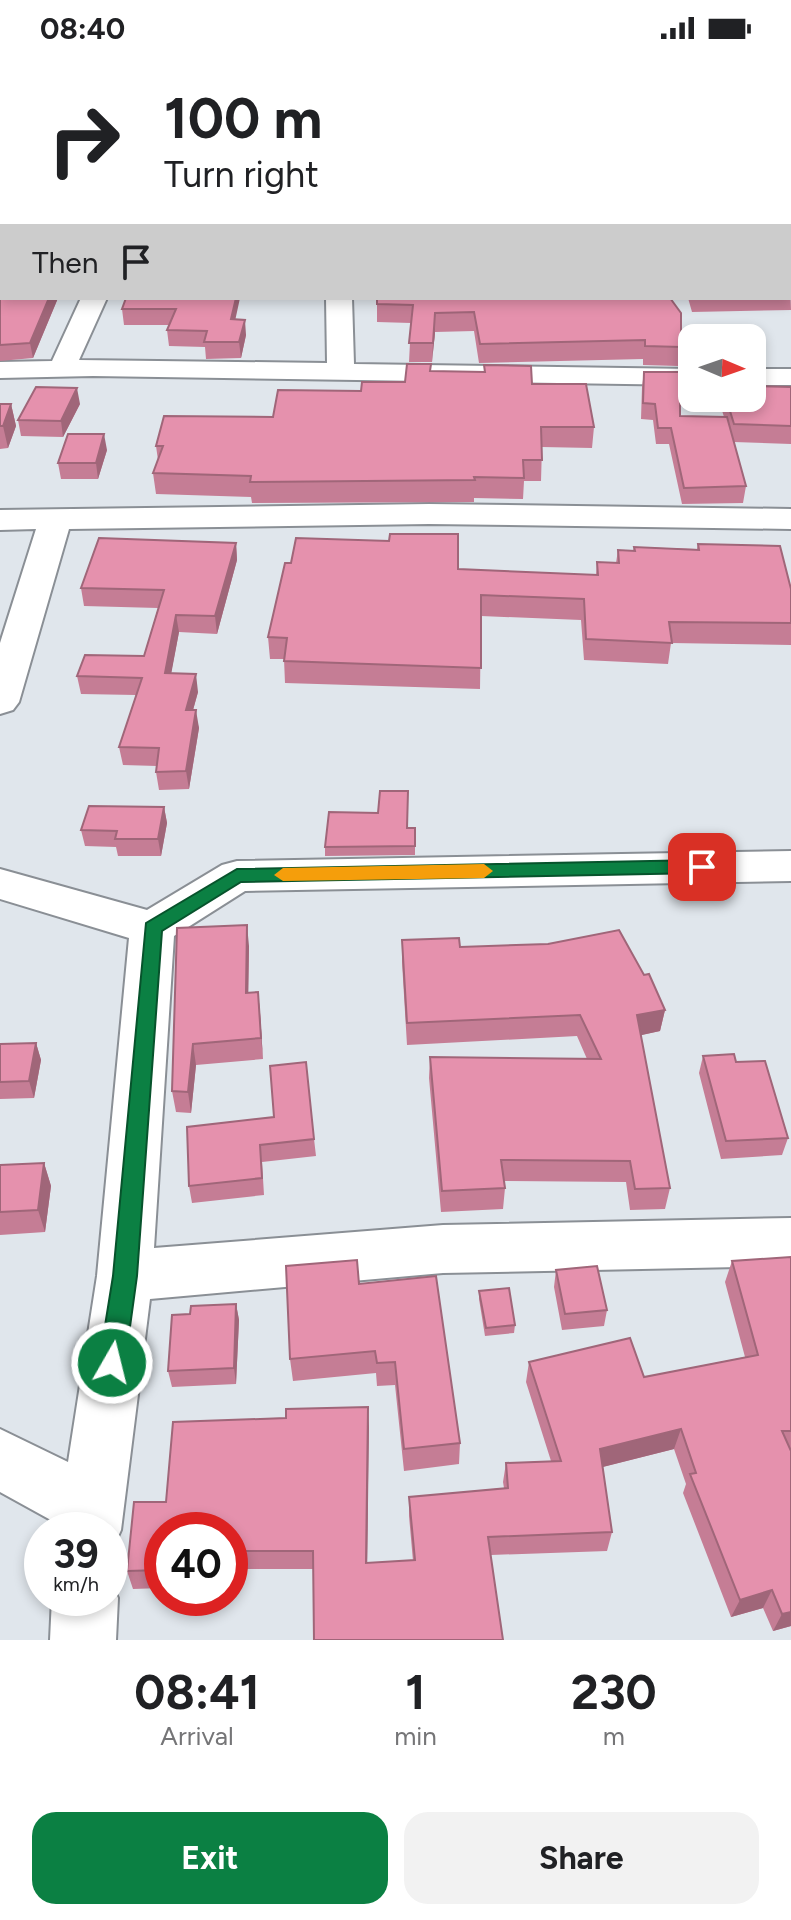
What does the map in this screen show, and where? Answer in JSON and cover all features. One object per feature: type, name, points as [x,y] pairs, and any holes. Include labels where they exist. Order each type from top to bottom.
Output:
[{"type":"street","points":[[62,369],[93,300]]},
{"type":"street","points":[[339,300],[341,374]]},
{"type":"street","points":[[0,370],[678,377]]},
{"type":"street","points":[[766,377],[791,377]]},
{"type":"street","points":[[0,520],[429,514],[791,519]]},
{"type":"street","points":[[0,702],[55,521]]},
{"type":"street","points":[[0,884],[152,928],[237,876],[791,866]]},
{"type":"street","points":[[91,1512],[125,1276],[152,928]]},
{"type":"street","points":[[125,1276],[443,1249],[791,1242]]},
{"type":"street","points":[[0,1459],[80,1512]]},
{"type":"street","points":[[83,1640],[84,1616]]},
{"type":"building","points":[[0,300],[48,300],[30,343],[0,345]]},
{"type":"building","points":[[125,300],[236,300],[231,319],[245,320],[239,342],[204,342],[207,331],[167,330],[176,309],[122,309]]},
{"type":"building","points":[[377,300],[671,300],[681,313],[681,324],[678,324],[678,347],[645,346],[645,340],[480,344],[474,312],[435,313],[433,343],[409,343],[413,305],[377,304]]},
{"type":"building","points":[[407,364],[431,364],[430,371],[485,372],[484,365],[531,366],[532,384],[586,384],[594,427],[541,427],[542,460],[523,460],[524,478],[250,482],[251,476],[153,473],[163,446],[156,446],[164,416],[273,417],[278,390],[361,391],[362,382],[405,382]]},
{"type":"building","points":[[644,372],[678,372],[680,416],[727,417],[746,486],[684,488],[671,428],[658,428],[655,404],[643,403]]},
{"type":"building","points":[[766,386],[791,387],[791,426],[734,424],[730,412],[766,412]]},
{"type":"building","points":[[36,387],[77,388],[61,421],[18,420]]},
{"type":"building","points":[[0,404],[11,404],[3,426],[0,426]]},
{"type":"building","points":[[68,434],[104,434],[96,463],[58,463]]},
{"type":"building","points":[[390,534],[458,534],[458,569],[598,575],[597,562],[619,563],[618,550],[635,551],[634,547],[699,550],[698,544],[780,546],[791,589],[791,623],[669,622],[672,643],[586,639],[584,599],[481,595],[481,668],[284,661],[287,638],[268,637],[285,563],[291,563],[296,538],[389,541]]},
{"type":"building","points":[[99,538],[236,543],[215,616],[176,615],[165,673],[196,674],[186,710],[196,710],[186,771],[156,772],[159,748],[119,747],[142,678],[77,676],[85,655],[144,656],[164,590],[81,588]]},
{"type":"building","points":[[380,791],[408,791],[407,828],[415,828],[415,846],[325,847],[329,812],[378,813]]},
{"type":"building","points":[[89,806],[164,807],[158,839],[115,839],[117,831],[81,830]]},
{"type":"building","points":[[247,925],[246,993],[258,992],[261,1038],[193,1044],[188,1092],[172,1091],[177,928]]},
{"type":"building","points":[[619,930],[644,975],[649,974],[665,1010],[637,1015],[670,1188],[635,1189],[630,1161],[501,1160],[505,1188],[442,1191],[430,1057],[601,1059],[580,1015],[407,1023],[402,940],[459,938],[460,947],[548,944]]},
{"type":"building","points":[[36,1043],[29,1081],[0,1082],[0,1044]]},
{"type":"building","points":[[734,1054],[736,1062],[765,1061],[788,1138],[726,1141],[703,1056]]},
{"type":"building","points":[[306,1062],[314,1139],[260,1145],[262,1178],[189,1186],[187,1127],[274,1117],[270,1066]]},
{"type":"building","points":[[44,1163],[38,1210],[0,1212],[0,1165]]},
{"type":"building","points":[[791,1257],[791,1431],[782,1431],[791,1451],[791,1612],[782,1614],[772,1590],[740,1600],[690,1474],[696,1473],[681,1429],[600,1449],[612,1532],[488,1537],[503,1640],[314,1640],[313,1551],[248,1551],[248,1512],[144,1512],[144,1571],[128,1571],[134,1502],[166,1502],[173,1422],[286,1418],[286,1409],[368,1407],[366,1563],[415,1560],[409,1497],[508,1488],[506,1463],[561,1461],[529,1362],[630,1338],[644,1377],[758,1355],[732,1261]]},
{"type":"building","points":[[357,1260],[359,1284],[436,1276],[460,1443],[404,1449],[395,1362],[377,1363],[375,1351],[290,1359],[286,1266]]},
{"type":"building","points":[[597,1266],[607,1310],[565,1314],[556,1270]]},
{"type":"building","points":[[509,1288],[515,1325],[486,1328],[479,1291]]},
{"type":"building","points":[[236,1304],[234,1368],[168,1371],[172,1315],[190,1314],[191,1306]]},
{"type":"slow traffic","points":[[283,875],[484,871]]},
{"type":"route","points":[[112,1363],[125,1276],[152,928],[237,876],[702,867]]}]
